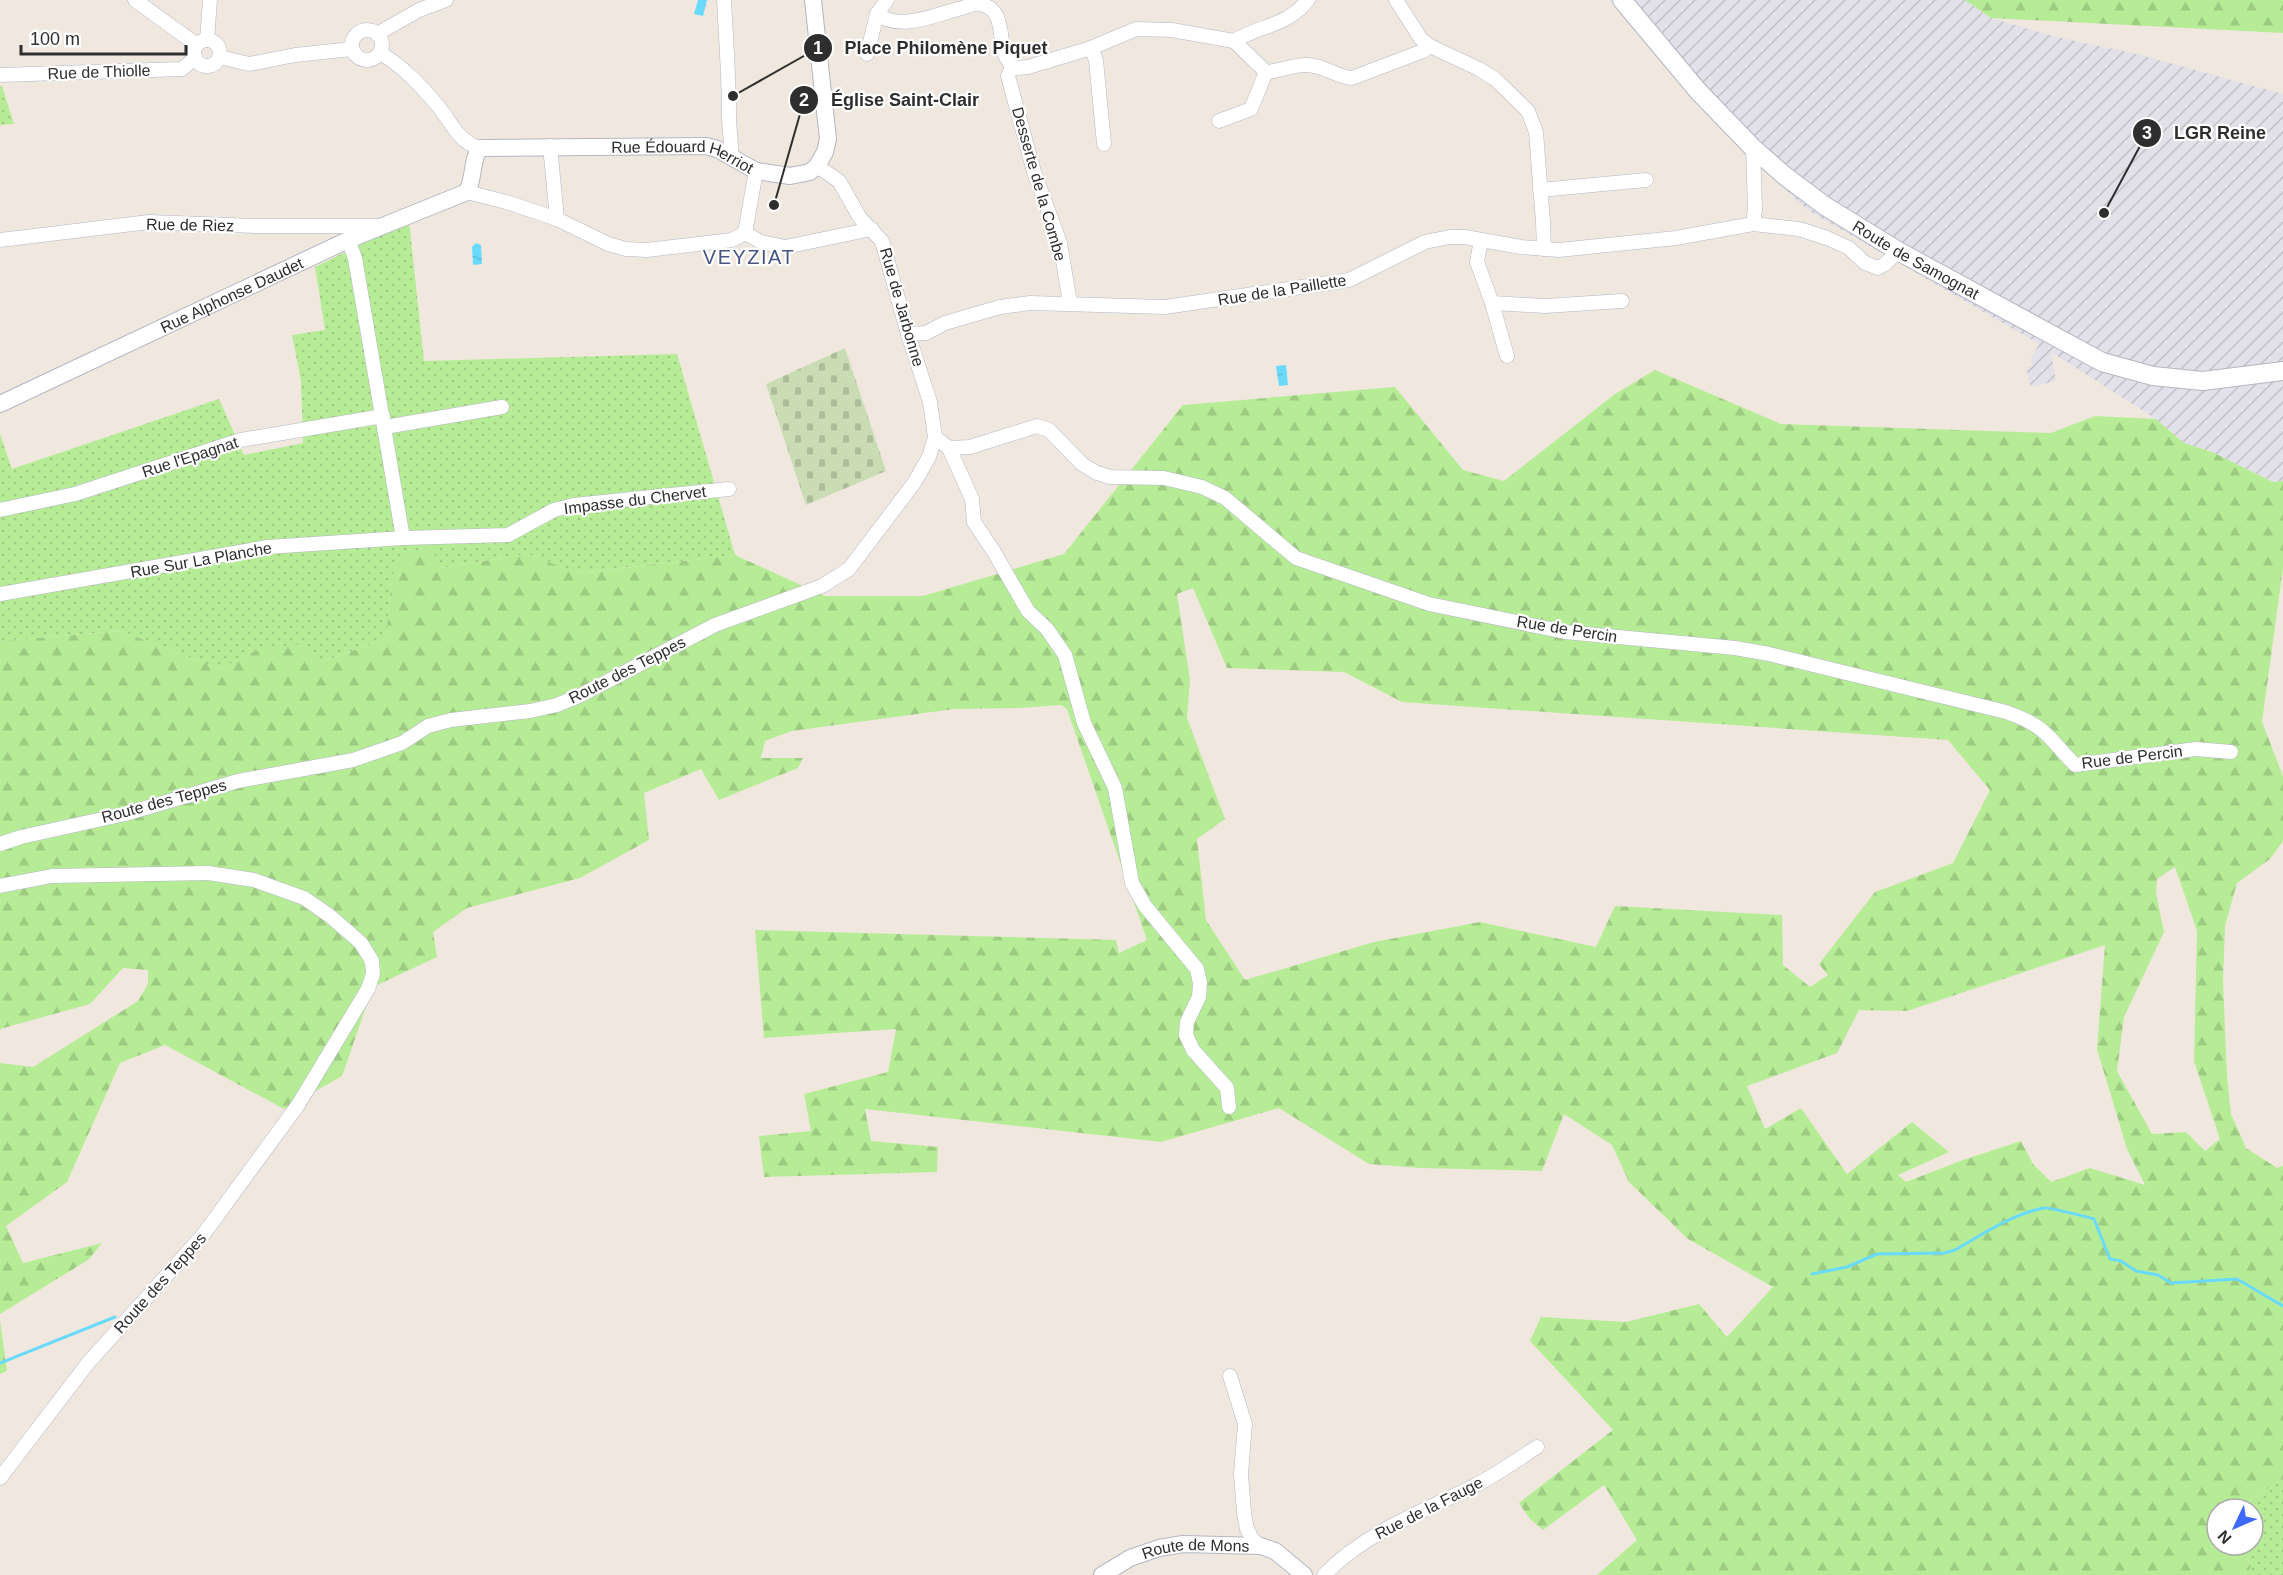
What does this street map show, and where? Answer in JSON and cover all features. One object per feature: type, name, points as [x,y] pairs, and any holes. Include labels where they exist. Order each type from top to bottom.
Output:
[{"type":"main road","name":"Route de Samognat","points":[[1622,0],[1698,91],[1752,148],[1825,206],[1898,251],[2102,362],[2153,376],[2203,381],[2283,371]]},
{"type":"street","points":[[135,0],[200,48],[218,45],[220,57]]},
{"type":"street","points":[[210,0],[200,48],[206,66],[214,64],[220,57]]},
{"type":"street","points":[[377,34],[419,10],[446,0]]},
{"type":"street","points":[[724,0],[730,85],[731,157]]},
{"type":"street","points":[[813,0],[828,139],[825,152],[816,166]]},
{"type":"street","points":[[867,54],[877,14],[887,0]]},
{"type":"street","points":[[1234,41],[1248,32],[1287,20],[1301,10],[1308,0]]},
{"type":"street","points":[[1396,0],[1414,31],[1430,46],[1495,79],[1528,111],[1536,132],[1544,249]]},
{"type":"street","name":"Desserte de la Combe","points":[[877,14],[890,21],[918,20],[978,4],[992,9],[999,19],[1004,52],[1012,66],[1008,76],[1034,172],[1060,243],[1070,303]]},
{"type":"street","points":[[1012,66],[1028,67],[1091,48],[1136,29],[1173,30],[1234,41],[1266,72],[1280,71],[1304,64],[1344,78],[1352,78],[1423,51],[1430,46]]},
{"type":"street","points":[[368,30],[377,34],[382,45],[380,53],[367,60],[358,57],[352,49],[353,39],[359,32],[368,30]]},
{"type":"street","name":"Rue de Thiolle","points":[[0,75],[182,69],[200,48]]},
{"type":"street","points":[[1091,48],[1096,60],[1104,144]]},
{"type":"street","points":[[220,57],[249,64],[295,55],[352,49]]},
{"type":"street","points":[[380,53],[406,72],[468,144],[480,148],[474,155],[473,179],[467,192],[557,219],[608,244],[626,249],[647,250],[732,240],[745,233]]},
{"type":"street","points":[[1220,121],[1251,109],[1266,72]]},
{"type":"street","points":[[550,146],[557,219]]},
{"type":"street","name":"Rue Édouard Herriot","points":[[480,148],[706,146],[756,171],[790,176],[810,172],[816,166]]},
{"type":"street","points":[[1752,148],[1755,209],[1753,224]]},
{"type":"street","name":"Rue de Jarbonne","points":[[816,166],[839,181],[860,218],[882,241],[930,402],[935,437]]},
{"type":"street","points":[[745,233],[756,171]]},
{"type":"street","points":[[1540,190],[1646,180]]},
{"type":"street","name":"Rue Alphonse Daudet","points":[[0,404],[348,240],[467,192]]},
{"type":"street","name":"Rue de Riez","points":[[0,240],[148,222],[257,226],[380,226]]},
{"type":"street","name":"Rue de la Paillette","points":[[908,334],[926,333],[945,323],[1000,307],[1048,302],[1140,308],[1165,307],[1350,280],[1425,242],[1449,237],[1559,250],[1676,238],[1753,224],[1799,229],[1827,238],[1849,248],[1865,263],[1878,268],[1898,251]]},
{"type":"street","points":[[745,233],[761,242],[785,247],[872,229]]},
{"type":"street","points":[[348,240],[355,258],[403,538]]},
{"type":"street","points":[[1480,240],[1477,262],[1508,356]]},
{"type":"street","points":[[1492,303],[1545,306],[1622,301]]},
{"type":"street","name":"Rue l'Epagnat","points":[[0,510],[75,494],[241,440],[502,407]]},
{"type":"street","name":"Rue de Percin","points":[[949,448],[970,447],[1037,426],[1049,430],[1082,464],[1097,473],[1110,477],[1164,478],[1202,487],[1225,498],[1296,558],[1429,604],[1565,632],[1735,648],[1769,654],[2006,712],[2028,720],[2041,728],[2075,765],[2196,749],[2231,752]]},
{"type":"street","points":[[935,437],[949,448],[972,499],[975,522],[1028,611],[1047,629],[1065,655],[1084,723],[1115,788],[1132,883],[1145,906],[1197,969],[1200,983],[1198,997],[1187,1022],[1186,1035],[1193,1050],[1227,1088],[1229,1107]]},
{"type":"street","name":"Route des Teppes","points":[[0,844],[125,813],[238,781],[353,760],[402,743],[428,726],[451,720],[530,711],[557,705],[581,695],[715,625],[822,586],[849,570],[914,483],[929,457],[935,437]]},
{"type":"street","name":"Impasse du Chervet","points":[[403,538],[508,535],[554,510],[574,505],[729,489]]},
{"type":"street","name":"Rue Sur La Planche","points":[[0,594],[267,547],[403,538]]},
{"type":"street","name":"Route des Teppes","points":[[0,886],[63,876],[208,873],[254,880],[304,898],[330,916],[361,944],[372,961],[373,974],[369,989],[298,1105],[203,1235],[88,1363],[0,1478]]},
{"type":"street","points":[[1230,1376],[1245,1424],[1241,1474],[1244,1513],[1250,1534],[1253,1540],[1275,1551],[1304,1575]]},
{"type":"street","name":"Rue de la Fauge","points":[[1324,1575],[1346,1555],[1383,1529],[1477,1485],[1537,1447]]},
{"type":"street","name":"Route de Mons","points":[[1102,1575],[1130,1558],[1159,1548],[1183,1544],[1261,1546]]},
{"type":"shaded area","points":[[1609,0],[1965,0],[1991,18],[2057,37],[2137,54],[2283,94],[2283,481],[2273,482],[2212,452],[2184,443],[2156,419],[2051,352],[2056,381],[2031,387],[2026,368],[2033,366],[2031,359],[2039,344],[1809,211],[1741,150]]},
{"type":"green space","points":[[1965,0],[2283,0],[2283,33],[1991,18]]},
{"type":"green space","points":[[0,86],[2,86],[14,124],[0,125]]},
{"type":"green space","points":[[409,221],[424,361],[677,354],[735,555],[577,573],[527,554],[440,568],[430,546],[391,581],[386,639],[321,662],[259,649],[220,669],[121,631],[0,641],[0,434],[12,469],[219,399],[244,455],[303,443],[301,381],[292,335],[325,330],[315,267]]},
{"type":"green space","points":[[845,348],[886,471],[806,505],[766,384]]},
{"type":"green space","points":[[1655,370],[1781,424],[2051,433],[2095,416],[2156,419],[2184,443],[2212,452],[2273,482],[2283,481],[2283,568],[2262,722],[2283,776],[2283,841],[2270,859],[2237,883],[2225,926],[2223,980],[2231,1114],[2246,1148],[2277,1168],[2283,1166],[2283,1478],[2255,1497],[2205,1497],[2205,1557],[2247,1557],[2251,1566],[2247,1575],[1597,1575],[1637,1540],[1604,1485],[1543,1530],[1530,1519],[1519,1503],[1613,1430],[1530,1341],[1541,1317],[1626,1322],[1699,1304],[1727,1337],[1773,1287],[1688,1239],[1629,1182],[1612,1145],[1564,1114],[1542,1171],[1420,1168],[1369,1164],[1279,1108],[1161,1142],[865,1109],[871,1141],[938,1147],[937,1172],[764,1177],[759,1136],[811,1131],[804,1094],[888,1072],[896,1029],[764,1038],[755,930],[1116,940],[1119,953],[1147,940],[1067,709],[1061,705],[954,709],[792,731],[765,741],[761,758],[803,758],[798,768],[719,800],[701,769],[644,793],[649,840],[580,878],[467,908],[433,932],[437,957],[373,987],[342,1076],[284,1109],[165,1045],[120,1063],[67,1182],[6,1226],[23,1263],[102,1243],[88,1260],[0,1314],[0,1063],[33,1067],[138,1001],[148,984],[148,970],[123,968],[90,1004],[0,1029],[0,641],[121,631],[220,669],[259,649],[303,644],[321,662],[386,639],[391,581],[397,560],[430,546],[441,568],[527,554],[578,573],[735,555],[825,596],[923,596],[1064,554],[1183,405],[1395,387],[1463,470],[1504,481],[1615,394]],"holes":[[[1193,588],[1227,668],[1344,672],[1402,702],[1948,740],[1990,790],[1953,863],[1875,892],[1819,964],[1828,975],[1810,987],[1783,965],[1782,915],[1615,906],[1596,947],[1480,922],[1374,942],[1245,980],[1206,920],[1197,839],[1225,819],[1187,718],[1190,680],[1177,594]],[[2175,867],[2197,931],[2194,1061],[2220,1139],[2205,1151],[2186,1132],[2152,1134],[2117,1071],[2124,1017],[2164,932],[2156,893],[2157,879]],[[2105,945],[2097,1049],[2127,1149],[2145,1185],[2090,1168],[2051,1182],[2033,1164],[2021,1141],[1906,1182],[1898,1175],[1949,1152],[1912,1122],[1847,1174],[1801,1108],[1765,1129],[1747,1086],[1837,1053],[1859,1010],[1907,1011]]]},
{"type":"green space","points":[[0,1320],[7,1371],[0,1374]]},
{"type":"green space","points":[[2283,1478],[2283,1575],[2247,1575],[2251,1566],[2247,1557],[2265,1557],[2265,1497],[2255,1497]]},
{"type":"water","points":[[698,0],[707,0],[703,16],[694,14]]},
{"type":"water","points":[[476,243],[481,245],[482,264],[473,265],[472,247]]},
{"type":"water","points":[[1286,365],[1288,385],[1279,386],[1276,366]]},
{"type":"waterway","points":[[1812,1274],[1847,1267],[1877,1254],[1945,1253],[1955,1250],[2009,1220],[2047,1208],[2094,1219],[2110,1259],[2121,1261],[2136,1271],[2158,1275],[2171,1283],[2237,1279],[2283,1306]]},
{"type":"waterway","points":[[0,1363],[115,1317]]},
{"type":"place","name":"Place Philomène Piquet","points":[[733,96]]},
{"type":"place","name":"Église Saint-Clair","points":[[774,205]]},
{"type":"place","name":"LGR Reine","points":[[2104,213]]},
{"type":"district","name":"VEYZIAT","points":[[749,257]]}]
